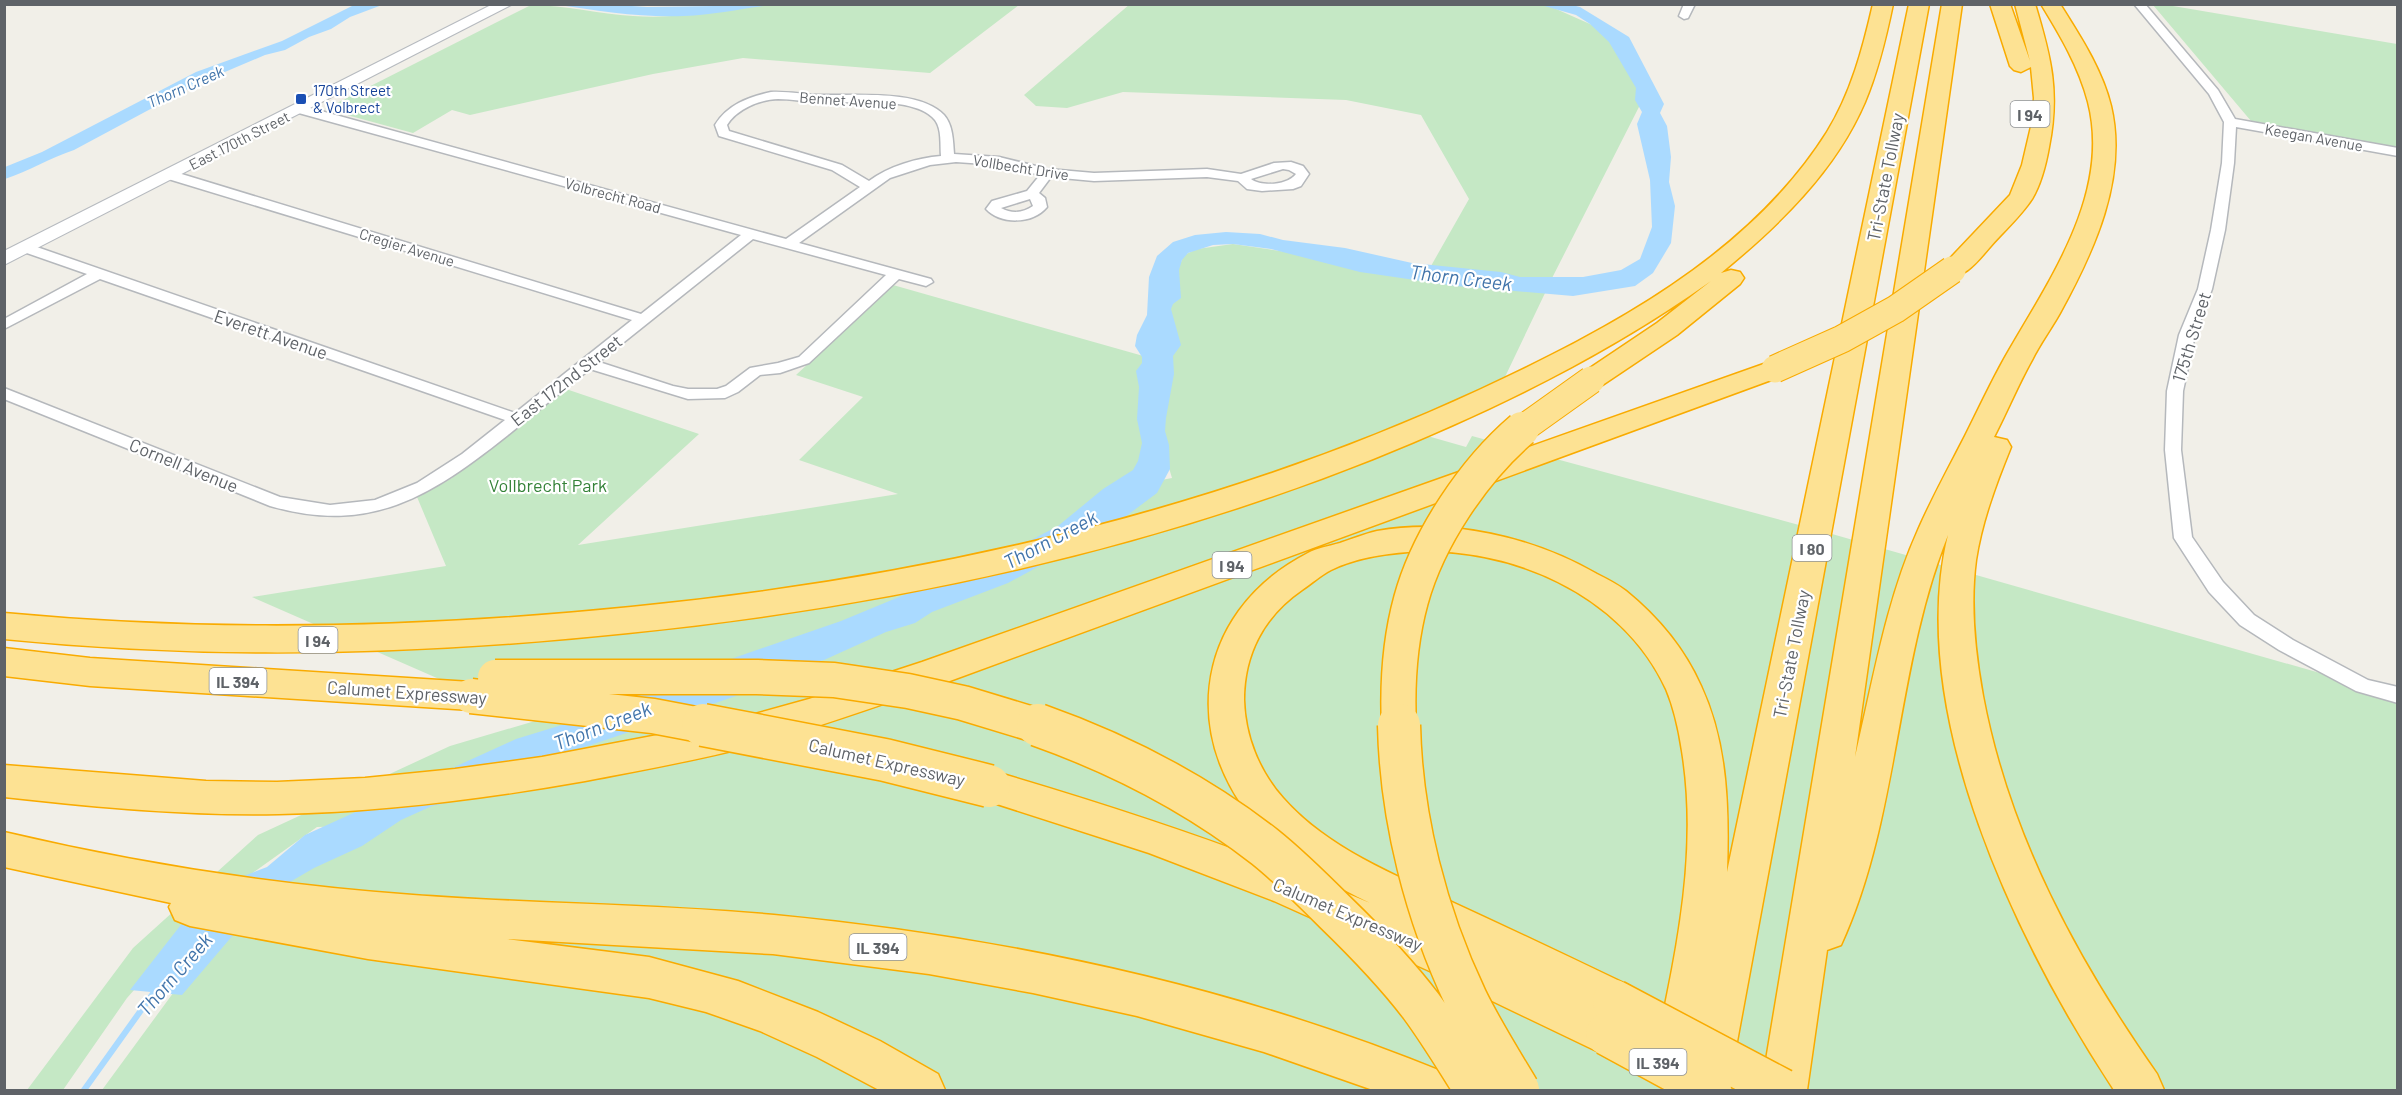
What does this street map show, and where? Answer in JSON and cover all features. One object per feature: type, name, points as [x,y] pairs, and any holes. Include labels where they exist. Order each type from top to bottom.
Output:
[{"type":"highway","name":"I 94","points":[[4,626],[177,639],[333,640],[458,636],[632,621],[725,610],[888,585],[1069,545],[1217,504],[1293,479],[1428,426],[1570,358],[1647,312],[1705,271],[1754,232],[1809,176],[1835,138],[1856,100],[1869,63],[1883,4]]},
{"type":"highway","points":[[1850,355],[1853,246],[1890,23],[1890,4]]},
{"type":"highway","name":"Tri-State Tollway","points":[[1704,1090],[1919,4]]},
{"type":"highway","name":"Tri-State Tollway","points":[[1783,1090],[1952,4]]},
{"type":"highway","name":"I 94","points":[[4,780],[118,793],[238,798],[292,797],[383,792],[488,780],[580,766],[683,746],[806,715],[939,670],[1775,369],[1842,339],[1896,309],[1952,270],[1977,246],[1997,222],[2023,166],[2029,138],[2030,114],[2027,90],[2000,4]]},
{"type":"highway","points":[[1997,222],[2021,197],[2034,165],[2044,118],[2044,75],[2025,4]]},
{"type":"highway","points":[[1795,1024],[1852,852],[1913,585],[1925,547],[2019,357],[2046,313],[2086,228],[2098,195],[2104,164],[2101,110],[2093,82],[2078,49],[2049,4]]},
{"type":"highway","points":[[1518,1090],[1460,985],[1425,891],[1406,811],[1398,751],[1398,696],[1403,640],[1414,590],[1432,549],[1458,501],[1488,461],[1524,428],[1667,329],[1735,275],[1797,209],[1809,176]]},
{"type":"highway","points":[[2046,313],[2032,361],[1967,520],[1959,564],[1956,614],[1959,662],[1968,715],[1982,767],[2033,904],[2067,973],[2140,1090]]},
{"type":"highway","points":[[1670,1090],[1694,969],[1708,881],[1709,836],[1704,766],[1695,723],[1684,687],[1665,653],[1647,630],[1596,586],[1542,559],[1485,543],[1451,539],[1423,539],[1378,544],[1326,559],[1303,570],[1262,604],[1244,629],[1231,656],[1227,678],[1227,724],[1232,745],[1241,767],[1267,808],[1285,828],[1327,860],[1611,1017],[1783,1090]]},
{"type":"highway","name":"Calumet Expressway","points":[[4,662],[90,672],[483,686],[863,755],[988,786],[1176,845],[1285,886],[1478,971],[1611,1017],[1710,1090]]},
{"type":"highway","points":[[483,686],[793,677],[854,682],[978,705],[1045,726],[1098,747],[1163,781],[1215,812],[1264,847],[1299,878],[1365,941],[1420,1005],[1476,1090]]},
{"type":"highway","points":[[4,849],[61,871],[293,915],[384,943],[613,971],[675,983],[789,1021],[922,1090]]},
{"type":"highway","name":"IL 394","points":[[293,915],[414,914],[822,939],[975,961],[1091,985],[1239,1022],[1362,1063],[1432,1090]]},
{"type":"street","name":"East 170th Street","points":[[4,259],[506,4]]},
{"type":"street","points":[[1684,16],[1690,4]]},
{"type":"street","points":[[2139,4],[2214,93],[2230,122]]},
{"type":"street","name":"Bennet Avenue","points":[[867,186],[847,169],[803,157],[789,150],[731,137],[723,133],[721,125],[723,120],[740,108],[772,96],[893,101],[917,106],[939,116],[944,124],[948,158]]},
{"type":"street","name":"Volbrecht Road","points":[[299,109],[926,282]]},
{"type":"street","name":"Keegan Avenue","points":[[2230,122],[2397,152]]},
{"type":"street","name":"175th Street","points":[[2230,122],[2228,163],[2218,230],[2205,289],[2187,335],[2175,391],[2173,450],[2183,538],[2216,587],[2247,620],[2286,645],[2363,686],[2397,695]]},
{"type":"street","name":"Vollbecht Drive","points":[[789,243],[867,186],[904,167],[948,158],[999,161],[1048,173],[1094,177],[1191,172],[1242,178]]},
{"type":"street","points":[[1032,194],[1048,173]]},
{"type":"street","name":"Cregier Avenue","points":[[170,175],[643,319]]},
{"type":"street","name":"East 172nd Street","points":[[370,508],[415,492],[438,480],[752,233]]},
{"type":"street","name":"Everett Avenue","points":[[26,248],[517,419]]},
{"type":"street","points":[[586,363],[670,390],[696,395],[719,394],[732,389],[756,371],[780,368],[804,360],[897,273]]},
{"type":"street","points":[[4,325],[98,274]]},
{"type":"street","name":"Cornell Avenue","points":[[4,393],[276,502],[322,512],[370,508]]},
{"type":"green space","points":[[768,4],[1019,5],[930,73],[743,58],[653,74],[470,115],[452,110],[413,133],[325,109],[531,5],[650,17],[700,14]]},
{"type":"green space","points":[[1130,4],[1547,5],[1599,28],[1627,63],[1642,101],[1549,284],[1427,273],[1469,199],[1421,115],[1346,100],[1123,92],[1067,108],[1036,106],[1024,95]]},
{"type":"green space","points":[[2153,5],[2167,5],[2397,44],[2397,148],[2251,121]]},
{"type":"green space","name":"Vollbrecht Park","points":[[1233,244],[1546,291],[1504,379],[1396,427],[1466,447],[1472,436],[1832,534],[2397,695],[2397,1090],[102,1090],[212,940],[356,826],[317,827],[212,902],[127,998],[63,1090],[27,1090],[133,948],[258,835],[450,746],[535,721],[252,597],[446,566],[417,497],[452,478],[563,388],[699,434],[578,545],[898,494],[799,460],[863,397],[796,375],[893,285],[1161,361],[1140,471],[1114,489],[1172,478],[1157,428],[1172,283],[1184,255],[1197,249]]},
{"type":"water","points":[[354,5],[382,5],[350,17],[331,29],[309,37],[285,50],[265,55],[199,83],[74,150],[5,179],[5,167],[42,152],[196,72],[282,41]]},
{"type":"water","points":[[559,5],[647,7],[772,5],[706,14],[653,16]]},
{"type":"water","points":[[1541,5],[1580,7],[1629,37],[1664,104],[1660,113],[1667,126],[1671,157],[1669,182],[1675,206],[1671,243],[1653,273],[1635,286],[1573,296],[1456,286],[1360,272],[1271,249],[1233,244],[1213,245],[1188,253],[1182,260],[1179,270],[1181,298],[1173,304],[1171,309],[1181,345],[1173,356],[1174,374],[1166,418],[1165,431],[1169,445],[1170,469],[1157,493],[1113,526],[1008,583],[932,612],[915,623],[886,632],[824,660],[803,665],[745,693],[576,750],[466,799],[432,806],[401,820],[362,846],[314,868],[283,886],[251,914],[182,995],[130,990],[187,917],[221,885],[267,867],[305,835],[516,739],[565,724],[725,661],[841,621],[1010,551],[1058,526],[1103,489],[1133,470],[1138,461],[1142,443],[1137,419],[1139,387],[1136,371],[1142,363],[1142,357],[1135,346],[1137,335],[1147,315],[1149,277],[1157,256],[1173,242],[1195,235],[1226,232],[1260,234],[1283,240],[1345,248],[1412,263],[1501,272],[1520,277],[1583,277],[1621,270],[1640,259],[1652,227],[1650,180],[1637,124],[1642,112],[1635,100],[1636,88],[1609,42],[1590,24],[1576,15]]},
{"type":"waterway","name":"Thorn Creek","points":[[84,1090],[157,988]]},
{"type":"place","name":"170th Street & Volbrect","points":[[301,99]]}]
